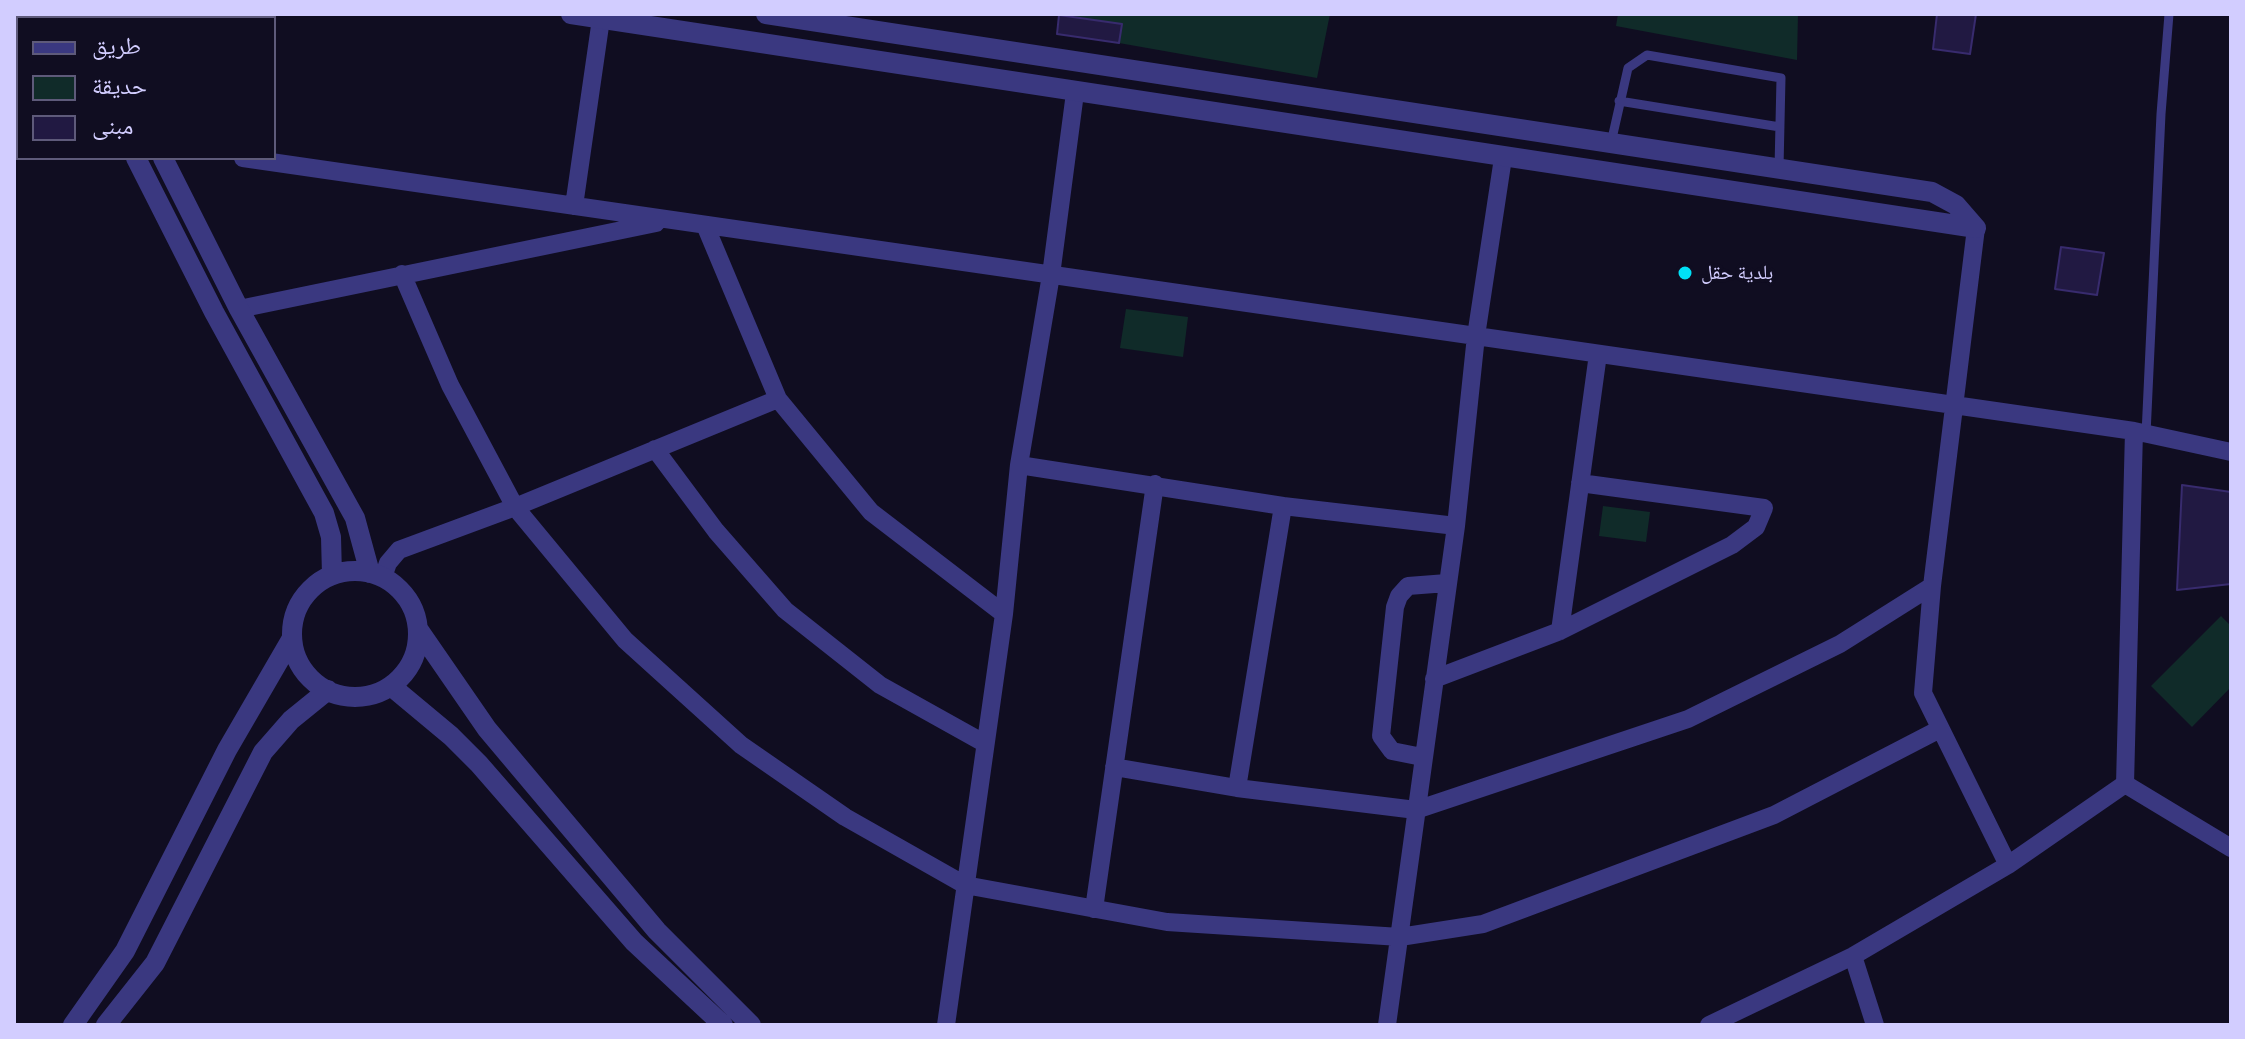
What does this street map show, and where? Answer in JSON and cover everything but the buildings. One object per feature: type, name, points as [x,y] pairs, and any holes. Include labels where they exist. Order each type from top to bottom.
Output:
[{"type":"street","points":[[571,14],[1976,228]]},
{"type":"street","points":[[766,14],[1932,192],[1956,205],[1976,228],[1932,586],[1923,693],[1938,730],[2008,865]]},
{"type":"street","points":[[574,206],[601,19]]},
{"type":"street","points":[[946,1025],[1004,614],[1019,465],[1051,275],[1075,93]]},
{"type":"street","points":[[1387,1025],[1456,526],[1476,336],[1503,158]]},
{"type":"street","points":[[137,160],[214,312],[324,513],[331,537],[332,575]]},
{"type":"street","points":[[164,160],[239,309],[355,518],[377,575]]},
{"type":"street","points":[[257,160],[2140,432],[2231,452]]},
{"type":"street","points":[[1750,194],[1754,164]]},
{"type":"street","points":[[1937,222],[1947,211],[1943,197]]},
{"type":"street","points":[[239,309],[671,220]]},
{"type":"street","points":[[705,225],[778,399],[871,512],[1004,614]]},
{"type":"street","points":[[402,274],[450,385],[515,507],[625,640],[741,745],[845,817],[965,885],[1167,922],[1400,937],[1483,924],[1648,865],[1774,815],[1938,730]]},
{"type":"street","points":[[1560,631],[1598,354]]},
{"type":"street","points":[[377,575],[399,550],[515,507],[778,399]]},
{"type":"street","points":[[2125,784],[2140,432]]},
{"type":"street","points":[[655,449],[716,531],[785,610],[880,685],[984,743]]},
{"type":"street","points":[[1019,465],[1283,506],[1456,526]]},
{"type":"street","points":[[1434,679],[1560,631],[1732,545],[1756,527],[1764,508],[1580,483]]},
{"type":"street","points":[[1094,909],[1155,484]]},
{"type":"street","points":[[1237,788],[1283,506]]},
{"type":"street","points":[[73,1025],[125,951],[227,750],[292,638],[302,600],[332,575],[377,575],[404,593],[418,629],[487,729],[657,931],[751,1025]]},
{"type":"street","points":[[1422,757],[1392,751],[1381,736],[1395,607],[1408,586],[1447,583]]},
{"type":"street","points":[[1114,767],[1237,788],[1416,810],[1688,719],[1840,644],[1932,586]]},
{"type":"street","points":[[292,638],[300,663],[328,690],[353,697],[391,686],[401,677],[415,655],[418,629]]},
{"type":"street","points":[[391,686],[479,764],[634,942],[723,1025]]},
{"type":"street","points":[[106,1025],[155,963],[263,752],[291,720],[328,690]]},
{"type":"street","points":[[2125,784],[2231,848]]},
{"type":"street","points":[[1709,1025],[1853,956],[2008,865],[2125,784]]},
{"type":"street","points":[[1853,956],[1875,1025]]},
{"type":"lane","points":[[2140,432],[2169,14]]},
{"type":"lane","points":[[1611,143],[1628,68],[1647,55],[1781,78],[1779,168]]},
{"type":"lane","points":[[1619,101],[1780,127]]},
{"type":"green space","points":[[1057,14],[1330,14],[1317,78],[1119,43],[1122,24]]},
{"type":"green space","points":[[1618,14],[1798,14],[1797,60],[1616,26]]},
{"type":"green space","points":[[1126,309],[1188,317],[1183,357],[1120,348]]},
{"type":"green space","points":[[1603,506],[1650,512],[1646,542],[1599,536]]},
{"type":"green space","points":[[2221,616],[2231,626],[2231,687],[2192,727],[2151,686]]},
{"type":"place","name":"بلدية حقل","points":[[1685,273]]}]
